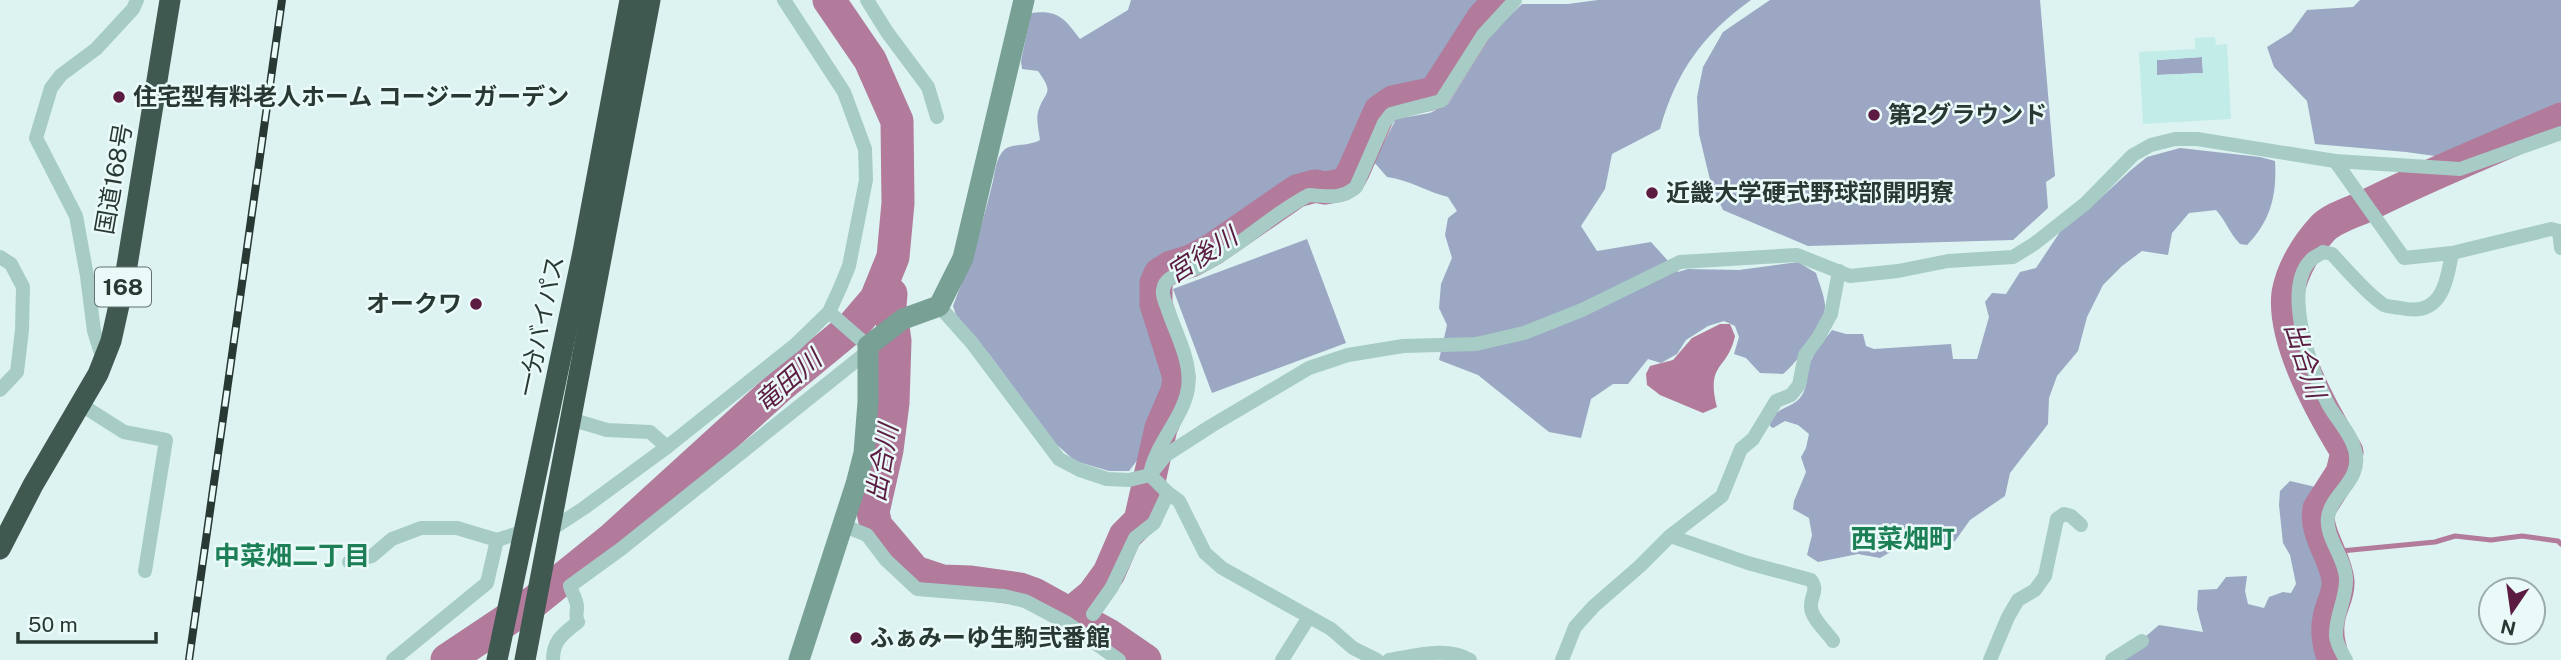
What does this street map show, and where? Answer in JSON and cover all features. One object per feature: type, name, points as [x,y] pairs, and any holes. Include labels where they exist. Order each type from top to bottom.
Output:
[{"type":"highway","name":"国道168号","points":[[0,548],[80,404],[111,341],[125,278],[170,0]]},
{"type":"highway","name":"一分バイパス","points":[[499,650],[583,252],[629,0]]},
{"type":"highway","name":"一分バイパス","points":[[525,660],[650,0]]},
{"type":"street","points":[[103,360],[94,331],[76,216],[36,138],[51,88],[61,75],[96,49],[133,9],[137,0]]},
{"type":"street","points":[[549,531],[667,447],[795,345],[829,312],[849,266],[866,180],[865,149],[844,92],[784,0]]},
{"type":"street","points":[[867,0],[928,87],[937,117]]},
{"type":"street","points":[[553,660],[553,645],[578,622],[575,616],[575,599],[569,586],[621,549],[903,319],[939,306],[963,258],[1003,98],[1024,0]]},
{"type":"street","points":[[1150,475],[1155,454],[1181,408],[1188,388],[1188,366],[1164,299],[1163,287],[1167,280],[1224,254],[1309,195],[1328,198],[1349,193],[1356,187],[1384,123],[1391,114],[1441,101],[1483,35],[1515,0]]},
{"type":"street","points":[[939,306],[979,352],[1059,459],[1107,479],[1129,481],[1150,475],[1166,455],[1309,368],[1348,355],[1403,346],[1476,344],[1524,333],[1582,310],[1681,262],[1797,255],[1850,276],[1898,271],[1948,261],[2012,257],[2034,244],[2086,203],[2133,155],[2151,145],[2175,139],[2197,139],[2335,161],[2460,169],[2561,133]]},
{"type":"street","points":[[2335,161],[2403,258],[2452,253],[2552,229],[2559,230],[2561,248]]},
{"type":"street","points":[[2346,660],[2336,638],[2346,578],[2343,561],[2328,525],[2328,515],[2354,474],[2357,458],[2350,438],[2325,396],[2306,345],[2299,310],[2302,276],[2309,261],[2323,252],[2332,254],[2385,305],[2411,310],[2425,307],[2439,299],[2452,253]]},
{"type":"street","points":[[0,257],[11,264],[23,287],[23,316],[17,372],[0,390]]},
{"type":"street","points":[[1562,660],[1575,627],[1594,606],[1670,536],[1722,496],[1741,449],[1753,439],[1776,401],[1791,395],[1799,385],[1805,355],[1831,314],[1839,271]]},
{"type":"street","points":[[829,312],[872,344]]},
{"type":"street","points":[[799,660],[864,453],[872,344]]},
{"type":"street","points":[[80,404],[124,432],[166,440],[145,571]]},
{"type":"street","points":[[570,419],[607,430],[650,432],[667,447]]},
{"type":"street","points":[[1150,475],[1168,494],[1179,501],[1205,553],[1222,568],[1331,629],[1353,648],[1377,660]]},
{"type":"street","points":[[1093,614],[1112,587],[1135,538],[1154,523],[1168,494]]},
{"type":"street","points":[[1990,660],[2018,600],[2035,590],[2045,576],[2057,519],[2064,513],[2081,525]]},
{"type":"street","points":[[842,525],[867,536],[886,560],[917,589],[1004,596],[1025,601],[1067,624],[1119,660]]},
{"type":"street","points":[[349,562],[372,556],[392,538],[421,528],[457,528],[497,540],[525,531]]},
{"type":"street","points":[[1670,536],[1748,563],[1811,580],[1815,584],[1815,594],[1810,604],[1811,612],[1833,640]]},
{"type":"street","points":[[393,660],[487,583],[497,540]]},
{"type":"street","points":[[1282,660],[1309,617]]},
{"type":"street","points":[[2112,660],[2142,641]]},
{"type":"street","points":[[1389,660],[1432,653],[1454,653],[1470,660]]},
{"type":"shaded area","points":[[1131,0],[1495,0],[1481,14],[1431,91],[1382,103],[1344,181],[1336,185],[1315,181],[1299,185],[1195,255],[1165,264],[1151,281],[1151,300],[1175,376],[1171,397],[1159,415],[1154,434],[1146,449],[1129,471],[1109,471],[1075,461],[1056,444],[989,354],[956,315],[953,306],[980,229],[999,157],[1007,148],[1040,140],[1037,115],[1047,89],[1038,71],[1022,69],[1021,61],[1031,13],[1048,13],[1060,17],[1080,39],[1128,10]]},
{"type":"shaded area","points":[[1598,0],[1751,0],[1719,26],[1694,56],[1674,90],[1660,129],[1612,154],[1605,189],[1581,226],[1597,251],[1651,242],[1678,272],[1688,269],[1739,270],[1798,262],[1816,273],[1825,305],[1821,322],[1810,342],[1783,374],[1760,373],[1746,358],[1734,354],[1739,337],[1735,326],[1724,321],[1708,326],[1686,340],[1677,354],[1661,363],[1648,359],[1628,384],[1613,384],[1591,399],[1581,438],[1549,432],[1478,375],[1439,360],[1447,325],[1439,308],[1441,284],[1452,258],[1445,235],[1448,218],[1457,211],[1448,197],[1387,177],[1374,162],[1396,119],[1430,113],[1448,104],[1494,31],[1522,4],[1568,4]]},
{"type":"shaded area","name":"第2グラウンド","points":[[1770,0],[2040,0],[2055,176],[2046,182],[2048,208],[2013,240],[1808,246],[1723,210],[1711,184],[1699,134],[1697,97],[1703,67],[1723,32]]},
{"type":"shaded area","points":[[2360,0],[2561,0],[2561,114],[2457,159],[2315,144],[2307,101],[2274,67],[2267,47],[2291,32],[2307,10],[2353,7]]},
{"type":"shaded area","points":[[2215,37],[2216,45],[2227,44],[2231,119],[2143,124],[2139,52],[2195,49],[2195,38]],"holes":[[[2202,57],[2203,73],[2157,75],[2157,60]]]},
{"type":"shaded area","points":[[2202,57],[2203,73],[2157,75],[2156,60]]},
{"type":"shaded area","points":[[2180,148],[2275,161],[2275,185],[2271,206],[2262,226],[2247,245],[2240,244],[2216,210],[2189,213],[2172,233],[2168,255],[2142,251],[2103,285],[2087,317],[2078,351],[2057,376],[2049,398],[2048,424],[2010,473],[2005,496],[1970,520],[1955,541],[1933,546],[1913,545],[1894,550],[1880,558],[1858,554],[1818,562],[1807,555],[1812,535],[1809,518],[1793,509],[1806,472],[1801,457],[1809,434],[1798,425],[1785,421],[1773,428],[1770,426],[1771,420],[1778,412],[1796,402],[1803,394],[1813,357],[1832,330],[1846,334],[1863,334],[1866,346],[1874,349],[1951,344],[1953,359],[1977,359],[1989,317],[1985,302],[1992,293],[2006,294],[2020,272],[2036,268],[2064,226],[2093,205],[2147,157]]},
{"type":"shaded area","points":[[1307,239],[1346,343],[1212,393],[1173,289]]},
{"type":"shaded area","points":[[1720,324],[1730,324],[1735,336],[1716,374],[1714,392],[1717,407],[1703,413],[1660,395],[1647,385],[1646,374],[1650,366],[1673,360],[1692,338]]},
{"type":"shaded area","points":[[2290,481],[2324,489],[2316,518],[2333,582],[2333,593],[2324,627],[2325,647],[2330,660],[2118,660],[2159,625],[2203,632],[2197,609],[2198,590],[2217,589],[2226,577],[2247,576],[2245,591],[2248,604],[2264,608],[2269,597],[2283,592],[2291,593],[2296,584],[2290,555],[2283,543],[2279,505],[2280,491]]},
{"type":"waterway","name":"竜田川","points":[[447,660],[535,601],[613,538],[779,387],[853,326],[876,299],[893,257],[898,203],[897,121],[870,60],[829,0]]},
{"type":"waterway","name":"宮後川","points":[[1070,614],[1093,595],[1109,573],[1125,536],[1140,521],[1161,428],[1177,391],[1179,377],[1156,304],[1156,283],[1160,274],[1213,249],[1297,191],[1315,186],[1325,188],[1341,185],[1348,181],[1380,111],[1393,102],[1435,93],[1483,18],[1500,0]]},
{"type":"waterway","name":"出合川","points":[[2334,660],[2328,629],[2338,581],[2318,518],[2319,509],[2342,473],[2347,452],[2306,376],[2291,332],[2288,293],[2293,276],[2311,242],[2332,221],[2561,119]]},
{"type":"waterway","name":"出合川","points":[[891,294],[895,341],[893,403],[887,450],[873,512],[876,526],[915,572],[942,581],[971,582],[1020,589],[1034,594],[1110,636],[1145,660]]},
{"type":"waterway","points":[[2341,551],[2435,542],[2455,536],[2491,540],[2522,536],[2558,541],[2561,544]]},
{"type":"railway","points":[[189,660],[282,0]]},
{"type":"place","name":"住宅型有料老人ホーム コージーガーデン","points":[[119,97]]},
{"type":"place","name":"第2グラウンド","points":[[1874,115]]},
{"type":"place","name":"近畿大学硬式野球部開明寮","points":[[1652,193]]},
{"type":"place","name":"オークワ","points":[[476,304]]},
{"type":"place","name":"ふぁみーゆ生駒弐番館","points":[[856,638]]},
{"type":"district","name":"西菜畑町","points":[[1903,539]]},
{"type":"district","name":"中菜畑二丁目","points":[[292,556]]}]
